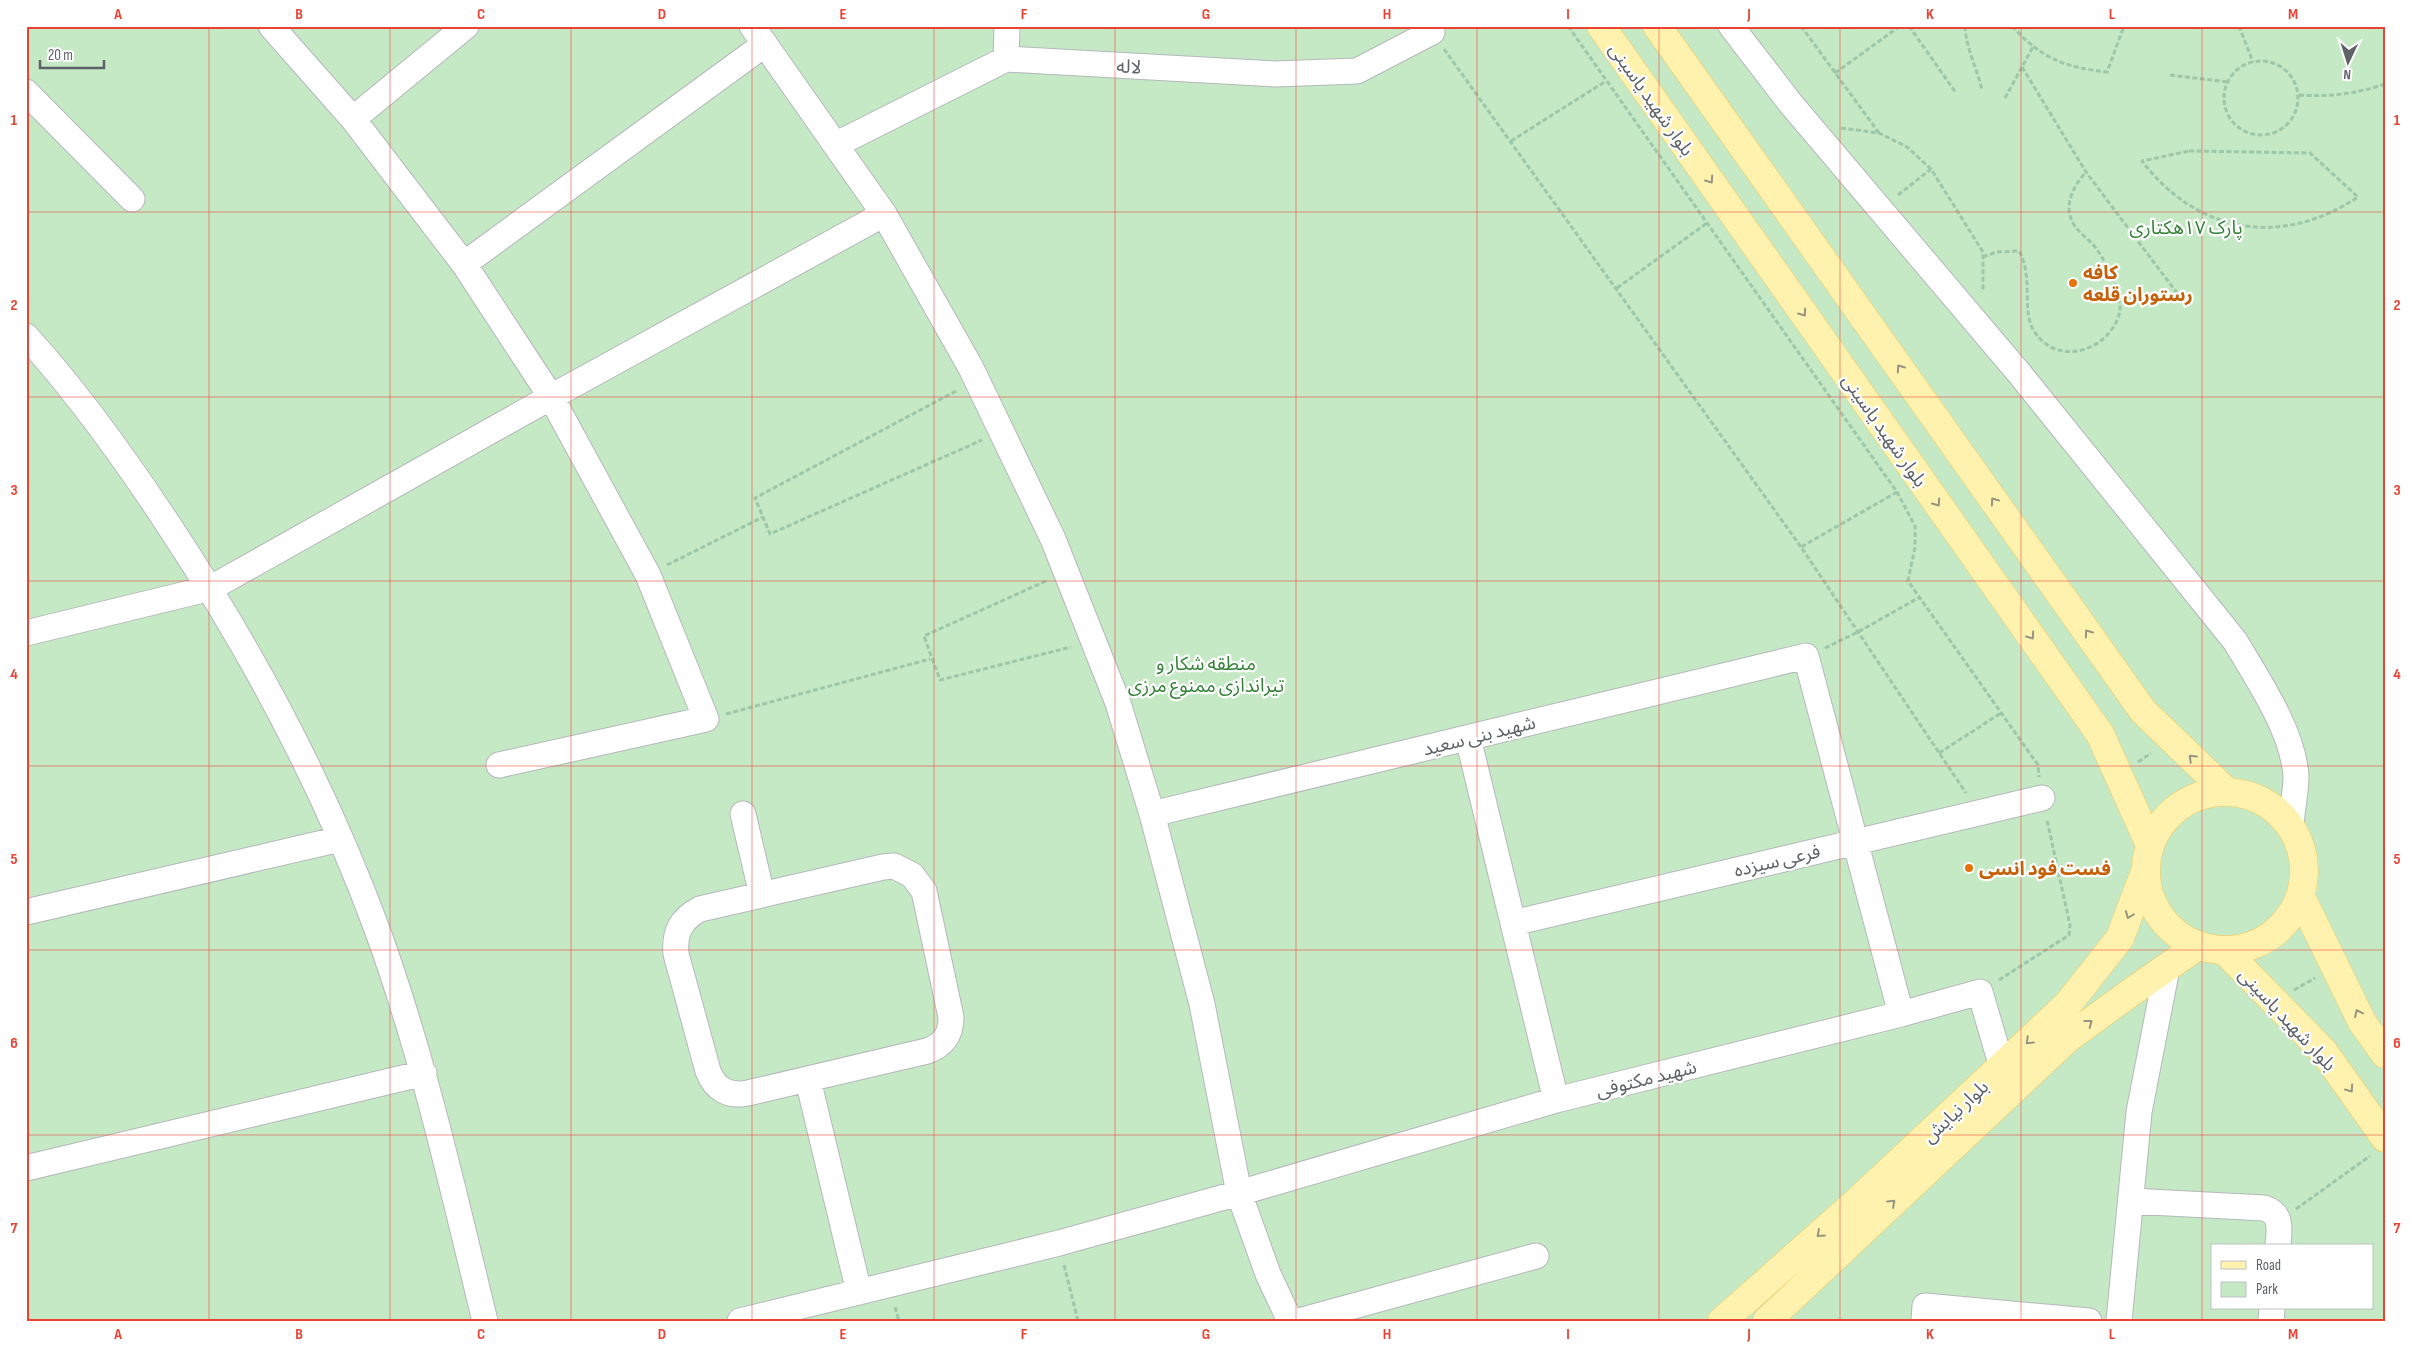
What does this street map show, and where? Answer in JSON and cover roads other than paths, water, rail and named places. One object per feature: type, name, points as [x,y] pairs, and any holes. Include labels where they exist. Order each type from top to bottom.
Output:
[{"type":"main road","name":"بلوار شهید یاسینی","points":[[1601,26],[2100,734],[2117,771],[2148,857]]},
{"type":"main road","points":[[1657,26],[2143,711],[2227,792]]},
{"type":"main road","points":[[2227,792],[2252,796],[2273,808],[2290,826],[2302,848],[2305,872],[2301,897],[2289,918],[2271,936],[2249,947],[2212,948],[2177,934],[2160,916],[2149,894],[2148,857],[2162,823],[2180,806],[2202,795],[2227,792]]},
{"type":"main road","name":"بلوار نیایش","points":[[1904,1175],[2002,1067],[2068,1004],[2120,938],[2148,857]]},
{"type":"main road","points":[[2301,897],[2362,1022],[2385,1054]]},
{"type":"main road","name":"بلوار شهید یاسینی","points":[[2212,948],[2276,1003],[2324,1052],[2381,1145]]},
{"type":"main road","name":"بلوار نیایش","points":[[1722,1321],[1861,1214],[1904,1175],[2067,1040],[2167,968],[2212,948]]},
{"type":"main road","name":"بلوار نیایش","points":[[1768,1321],[1861,1214]]},
{"type":"street","points":[[271,26],[353,119],[464,264],[551,397],[648,575],[706,719],[499,765]]},
{"type":"street","points":[[353,119],[466,26]]},
{"type":"street","points":[[1006,59],[1007,26]]},
{"type":"street","points":[[1731,26],[1791,104],[1970,316],[2235,642],[2261,684],[2291,746],[2296,777],[2290,826]]},
{"type":"street","name":"لاله","points":[[837,144],[1006,59],[1275,74],[1357,70],[1432,32]]},
{"type":"street","points":[[464,264],[759,35],[837,144],[884,214],[976,380],[1053,539],[1118,704],[1152,814],[1202,1004],[1239,1193],[1268,1274],[1290,1321]]},
{"type":"street","points":[[26,92],[132,199]]},
{"type":"street","points":[[26,632],[211,588],[551,397],[884,214]]},
{"type":"street","points":[[26,336],[50,362],[122,453],[211,588],[282,716],[340,839],[378,932],[424,1073],[485,1321]]},
{"type":"street","points":[[26,368],[50,362]]},
{"type":"street","name":"شهید بنی سعید","points":[[1152,814],[1806,656],[1854,842]]},
{"type":"street","points":[[1468,738],[1556,1100]]},
{"type":"street","name":"فرعی سیزده","points":[[1513,923],[2042,798]]},
{"type":"street","points":[[743,814],[762,895]]},
{"type":"street","points":[[26,912],[340,839]]},
{"type":"street","points":[[1854,842],[1901,1014]]},
{"type":"street","points":[[894,866],[912,874],[924,891],[951,1017],[948,1035],[943,1043],[927,1051],[808,1080],[738,1095],[718,1088],[712,1081],[676,954],[677,932],[682,922],[690,914],[700,909],[883,867],[894,866]]},
{"type":"street","points":[[2119,1321],[2139,1112],[2167,968]]},
{"type":"street","name":"شهید مکتوفی","points":[[740,1321],[1059,1243],[1239,1193],[1556,1100],[1901,1014],[1980,992],[2002,1067]]},
{"type":"street","points":[[26,1168],[424,1073]]},
{"type":"street","points":[[808,1080],[859,1292]]},
{"type":"street","points":[[2130,1201],[2264,1208],[2273,1211],[2280,1221],[2278,1244]]},
{"type":"street","points":[[1299,1321],[1536,1256]]},
{"type":"street","points":[[1924,1321],[1925,1306],[2089,1321]]},
{"type":"place","name":"کافه رستوران قلعه","points":[[2073,283]]},
{"type":"place","name":"فست فود انسی","points":[[1969,868]]},
{"type":"park label","name":"پارک ۱۷هکتاری","points":[[2186,227]]},
{"type":"park label","name":"منطقه شکار و تیراندازی ممنوع مرزی","points":[[1206,674]]}]
